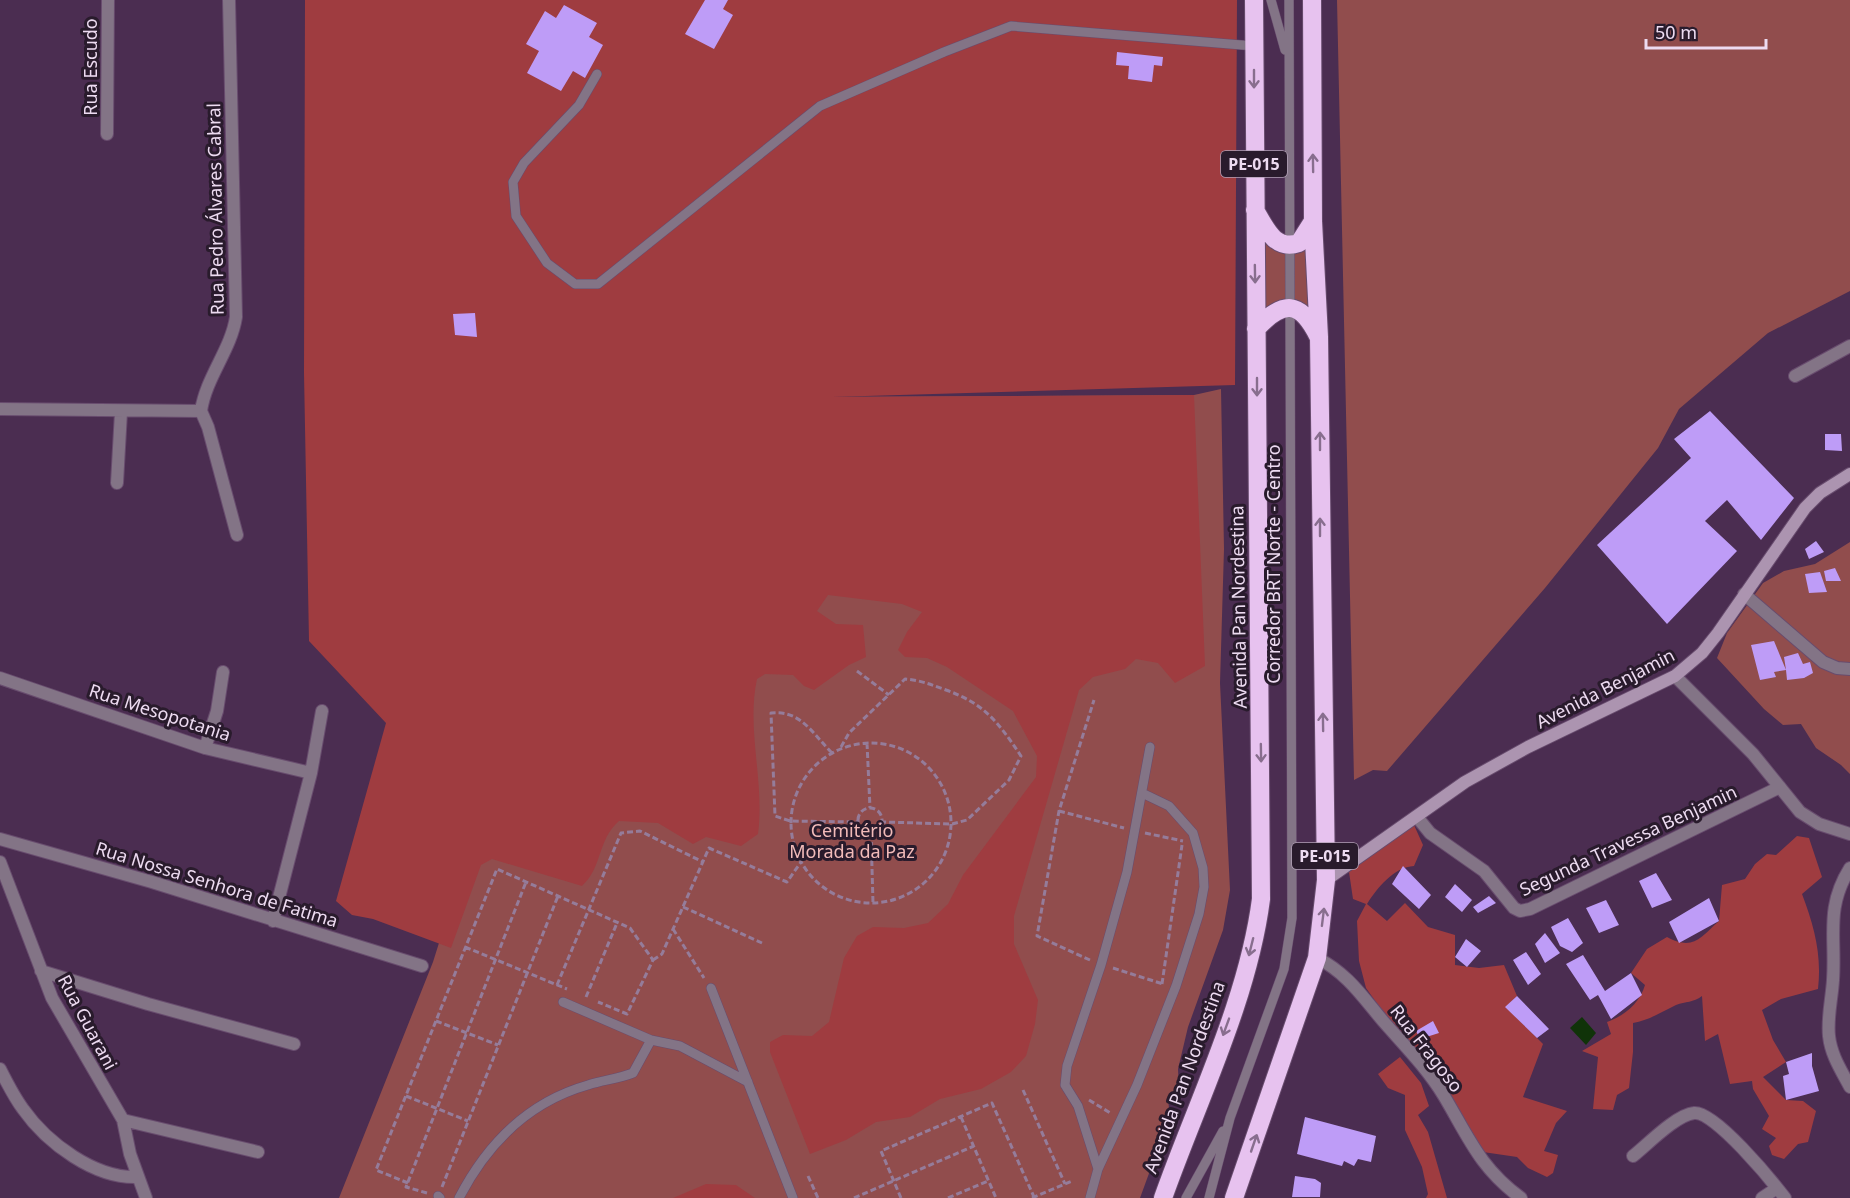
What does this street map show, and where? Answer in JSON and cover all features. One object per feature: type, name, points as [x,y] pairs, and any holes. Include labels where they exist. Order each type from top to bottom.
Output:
[{"type":"highway","name":"Avenida Pan Nordestina","points":[[1163,1198],[1230,1016],[1258,921],[1261,899],[1254,0]]},
{"type":"highway","name":"PE-015","points":[[1234,1198],[1317,958],[1326,880],[1319,337],[1313,221],[1312,0]]},
{"type":"highway","points":[[1254,209],[1273,238],[1280,244],[1290,246],[1299,243],[1313,221]]},
{"type":"highway","points":[[1256,328],[1268,315],[1280,308],[1289,307],[1301,311],[1319,337]]},
{"type":"street","name":"Rua Escudo","points":[[107,134],[108,0]]},
{"type":"street","name":"Rua Pedro Álvares Cabral","points":[[201,411],[207,384],[229,340],[236,317],[230,0]]},
{"type":"street","points":[[1795,376],[1850,346]]},
{"type":"street","points":[[0,409],[201,411],[208,427],[237,535]]},
{"type":"street","points":[[117,483],[121,412]]},
{"type":"street","name":"Avenida Benjamin","points":[[1326,880],[1495,765],[1675,676],[1702,653],[1805,508],[1820,493],[1850,474]]},
{"type":"street","points":[[1744,594],[1823,662],[1837,668],[1850,669]]},
{"type":"street","points":[[205,748],[217,711],[224,672]]},
{"type":"street","points":[[1675,676],[1753,754],[1808,818],[1850,834]]},
{"type":"street","name":"Rua Mesopotania","points":[[0,678],[205,748],[312,773]]},
{"type":"street","points":[[273,921],[312,773],[322,711]]},
{"type":"street","name":"Segunda Travessa Benjamin","points":[[1417,816],[1430,833],[1485,871],[1514,908],[1520,911],[1530,909],[1780,788]]},
{"type":"street","name":"Rua Nossa Senhora de Fatima","points":[[0,838],[422,966]]},
{"type":"street","name":"Rua Guarani","points":[[0,862],[41,971],[64,1023],[123,1120],[146,1198]]},
{"type":"street","points":[[1850,867],[1838,887],[1833,906],[1833,980],[1829,1035],[1833,1056],[1850,1087]]},
{"type":"street","name":"Rua Fragoso","points":[[1317,958],[1346,976],[1361,991],[1435,1082],[1490,1172],[1503,1186],[1521,1198]]},
{"type":"street","points":[[41,971],[148,1004],[294,1044]]},
{"type":"street","points":[[0,1069],[6,1090],[42,1132],[92,1167],[111,1175],[138,1177]]},
{"type":"street","points":[[1634,1156],[1682,1117],[1695,1112],[1713,1120],[1781,1193],[1762,1198]]},
{"type":"street","points":[[123,1120],[258,1152]]},
{"type":"lane","points":[[1271,0],[1288,60]]},
{"type":"lane","name":"Corredor BRT Norte - Centro","points":[[1209,1198],[1230,1118],[1275,998],[1289,945],[1292,918],[1289,0]]},
{"type":"lane","points":[[597,74],[579,105],[524,163],[513,182],[516,216],[547,262],[575,284],[598,284],[820,106],[944,52],[1011,26],[1254,46]]},
{"type":"lane","points":[[1098,1169],[1078,1106],[1065,1085],[1073,1044],[1101,965],[1127,872],[1150,747]]},
{"type":"lane","points":[[1090,1198],[1098,1169],[1122,1120],[1176,986],[1199,914],[1204,887],[1203,868],[1193,833],[1169,806],[1142,793]]},
{"type":"lane","points":[[711,988],[793,1198]]},
{"type":"lane","points":[[563,1002],[651,1040],[680,1046],[748,1082]]},
{"type":"lane","points":[[459,1198],[475,1167],[507,1130],[540,1107],[568,1092],[633,1073],[651,1040]]},
{"type":"lane","name":"Corredor BRT Norte - Centro","points":[[1186,1198],[1230,1118]]},
{"type":"path","points":[[858,671],[889,695]]},
{"type":"path","points":[[840,749],[849,733],[905,679],[919,680],[969,698],[986,710],[1021,756],[1009,780],[967,820],[952,824],[883,822]]},
{"type":"path","points":[[1037,936],[1059,810],[1094,700]]},
{"type":"path","points":[[832,753],[796,717],[787,712],[771,713],[776,816],[790,821],[858,822]]},
{"type":"path","points":[[867,743],[870,808]]},
{"type":"path","points":[[867,743],[899,748],[927,766],[945,792],[952,824],[945,854],[928,880],[903,897],[873,903],[852,901],[831,893],[814,880],[801,862],[793,842],[790,821],[793,802],[804,777],[832,753],[867,743]]},
{"type":"path","points":[[870,808],[877,810],[883,822],[881,827],[871,832],[865,831],[858,822],[859,815],[870,808]]},
{"type":"path","points":[[557,985],[621,833],[639,831],[704,862]]},
{"type":"path","points":[[871,832],[873,903]]},
{"type":"path","points":[[1162,984],[1183,841],[1193,833]]},
{"type":"path","points":[[465,947],[627,1014],[652,960],[662,954],[709,849],[787,882],[801,862]]},
{"type":"path","points":[[408,1183],[376,1170],[496,868],[630,928],[652,960]]},
{"type":"path","points":[[526,882],[406,1187],[439,1197],[558,896]]},
{"type":"path","points":[[683,907],[762,943]]},
{"type":"path","points":[[586,997],[617,922]]},
{"type":"path","points":[[673,929],[711,988]]},
{"type":"path","points":[[436,1021],[498,1046]]},
{"type":"path","points":[[1065,1085],[1122,1120]]},
{"type":"path","points":[[1023,1090],[1065,1184]]},
{"type":"path","points":[[406,1096],[469,1121]]},
{"type":"path","points":[[901,1198],[881,1151],[992,1103],[1033,1198],[1072,1181]]},
{"type":"path","points":[[960,1117],[996,1198]]},
{"type":"path","points":[[854,1198],[974,1146]]},
{"type":"path","points":[[808,1176],[818,1198]]},
{"type":"path","points":[[948,1198],[989,1181]]},
{"type":"green space","points":[[1337,0],[1850,0],[1850,291],[1768,333],[1679,409],[1658,448],[1545,588],[1387,771],[1373,770],[1354,780]]},
{"type":"green space","points":[[1313,221],[1319,337],[1301,311],[1256,329],[1266,229],[1280,244]]},
{"type":"green space","name":"Cemitério Morada da Paz","points":[[1221,389],[1224,549],[1220,683],[1230,890],[1223,930],[1188,1027],[1178,1069],[1179,1090],[1168,1100],[1170,1116],[1140,1198],[339,1198],[433,962],[528,659],[793,397],[1194,395]]},
{"type":"green space","points":[[1850,542],[1850,774],[1816,748],[1801,724],[1783,725],[1764,709],[1717,658],[1727,633],[1763,583],[1784,571],[1815,564]]},
{"type":"shaded area","points":[[305,0],[1237,0],[1235,385],[832,397],[1194,395],[1205,666],[1175,683],[1158,663],[1136,659],[1125,669],[1093,677],[1079,690],[1014,916],[1014,944],[1038,1000],[1035,1024],[1026,1056],[1011,1072],[981,1089],[940,1099],[910,1117],[876,1122],[846,1140],[810,1154],[770,1052],[770,1042],[783,1035],[812,1036],[829,1022],[844,958],[857,936],[873,927],[904,928],[928,923],[948,904],[963,875],[1036,777],[1037,756],[1013,711],[947,667],[927,658],[905,657],[898,650],[907,632],[922,612],[902,604],[828,595],[817,611],[836,624],[863,625],[866,657],[849,665],[814,690],[804,686],[793,675],[765,674],[757,679],[754,698],[754,737],[760,815],[758,834],[741,846],[706,837],[693,844],[658,823],[619,821],[607,836],[594,870],[582,886],[492,859],[481,865],[451,948],[373,919],[352,915],[336,901],[386,723],[309,641],[304,373]]},
{"type":"shaded area","points":[[1414,825],[1423,845],[1414,866],[1393,874],[1381,885],[1367,904],[1387,921],[1405,903],[1428,927],[1455,935],[1455,965],[1479,968],[1504,965],[1517,996],[1506,1007],[1543,1044],[1523,1097],[1567,1111],[1556,1123],[1544,1151],[1558,1155],[1553,1173],[1547,1177],[1528,1168],[1517,1157],[1483,1152],[1366,988],[1359,961],[1357,921],[1366,904],[1353,899],[1349,872]]},
{"type":"shaded area","points":[[1797,836],[1809,838],[1822,877],[1802,894],[1816,940],[1819,964],[1818,989],[1781,999],[1762,1010],[1773,1040],[1786,1062],[1763,1077],[1786,1100],[1803,1101],[1816,1111],[1808,1142],[1798,1144],[1784,1159],[1772,1155],[1769,1146],[1776,1138],[1762,1129],[1769,1116],[1753,1089],[1752,1081],[1730,1084],[1718,1034],[1705,1041],[1702,996],[1633,1023],[1629,1088],[1617,1095],[1613,1110],[1593,1109],[1598,1057],[1582,1051],[1611,1034],[1607,1022],[1625,1012],[1643,992],[1645,985],[1631,973],[1647,949],[1667,937],[1683,943],[1696,941],[1719,921],[1722,885],[1745,879],[1755,864],[1767,854],[1776,855]]},
{"type":"shaded area","points":[[1582,1017],[1596,1033],[1586,1045],[1570,1028]]},
{"type":"shaded area","points":[[1400,1057],[1421,1083],[1429,1106],[1418,1115],[1428,1132],[1447,1198],[1426,1198],[1428,1194],[1422,1167],[1405,1130],[1405,1095],[1388,1088],[1378,1074]]},
{"type":"shaded area","points":[[706,1184],[736,1185],[755,1198],[673,1198]]},
{"type":"building","points":[[705,0],[728,0],[723,9],[733,15],[714,49],[685,34]]},
{"type":"building","points":[[564,5],[597,23],[589,37],[603,45],[585,78],[573,71],[561,91],[527,73],[539,51],[526,44],[545,11],[556,18]]},
{"type":"building","points":[[1117,52],[1163,57],[1162,66],[1154,65],[1152,82],[1128,79],[1129,66],[1116,65]]},
{"type":"building","points":[[475,313],[477,337],[455,335],[453,314]]},
{"type":"building","points":[[1710,411],[1794,498],[1761,540],[1727,500],[1705,521],[1737,551],[1667,624],[1597,545],[1691,458],[1674,439]]},
{"type":"building","points":[[1825,434],[1841,434],[1842,451],[1825,450]]},
{"type":"building","points":[[1816,541],[1824,552],[1809,559],[1805,549]]},
{"type":"building","points":[[1835,568],[1841,581],[1826,581],[1824,571]]},
{"type":"building","points":[[1820,572],[1827,592],[1809,593],[1805,574]]},
{"type":"building","points":[[1774,641],[1786,670],[1774,672],[1776,677],[1760,680],[1751,645]]},
{"type":"building","points":[[1798,653],[1803,664],[1810,662],[1813,673],[1804,678],[1787,680],[1784,657]]},
{"type":"building","points":[[1403,866],[1431,895],[1419,909],[1392,884]]},
{"type":"building","points":[[1656,873],[1672,900],[1652,908],[1639,881]]},
{"type":"building","points":[[1455,884],[1472,900],[1462,912],[1445,897]]},
{"type":"building","points":[[1489,896],[1496,903],[1478,913],[1473,907]]},
{"type":"building","points":[[1709,898],[1719,921],[1679,943],[1669,922]]},
{"type":"building","points":[[1606,900],[1619,925],[1599,933],[1586,908]]},
{"type":"building","points":[[1568,918],[1583,943],[1572,952],[1560,946],[1551,927]]},
{"type":"building","points":[[1545,933],[1560,953],[1545,963],[1535,944]]},
{"type":"building","points":[[1466,939],[1481,951],[1467,967],[1455,957]]},
{"type":"building","points":[[1526,952],[1541,974],[1528,985],[1513,960]]},
{"type":"building","points":[[1583,955],[1605,991],[1631,973],[1642,995],[1611,1019],[1598,995],[1590,1000],[1566,964]]},
{"type":"building","points":[[1517,996],[1549,1029],[1537,1038],[1505,1007]]},
{"type":"building","points":[[1433,1021],[1439,1033],[1420,1039],[1416,1031]]},
{"type":"building","points":[[1812,1053],[1812,1066],[1819,1091],[1786,1100],[1783,1076],[1789,1074],[1786,1062]]},
{"type":"building","points":[[1305,1117],[1376,1136],[1371,1162],[1358,1159],[1354,1166],[1344,1161],[1342,1166],[1297,1154]]},
{"type":"building","points":[[1295,1176],[1315,1179],[1321,1183],[1320,1197],[1292,1197]]}]
